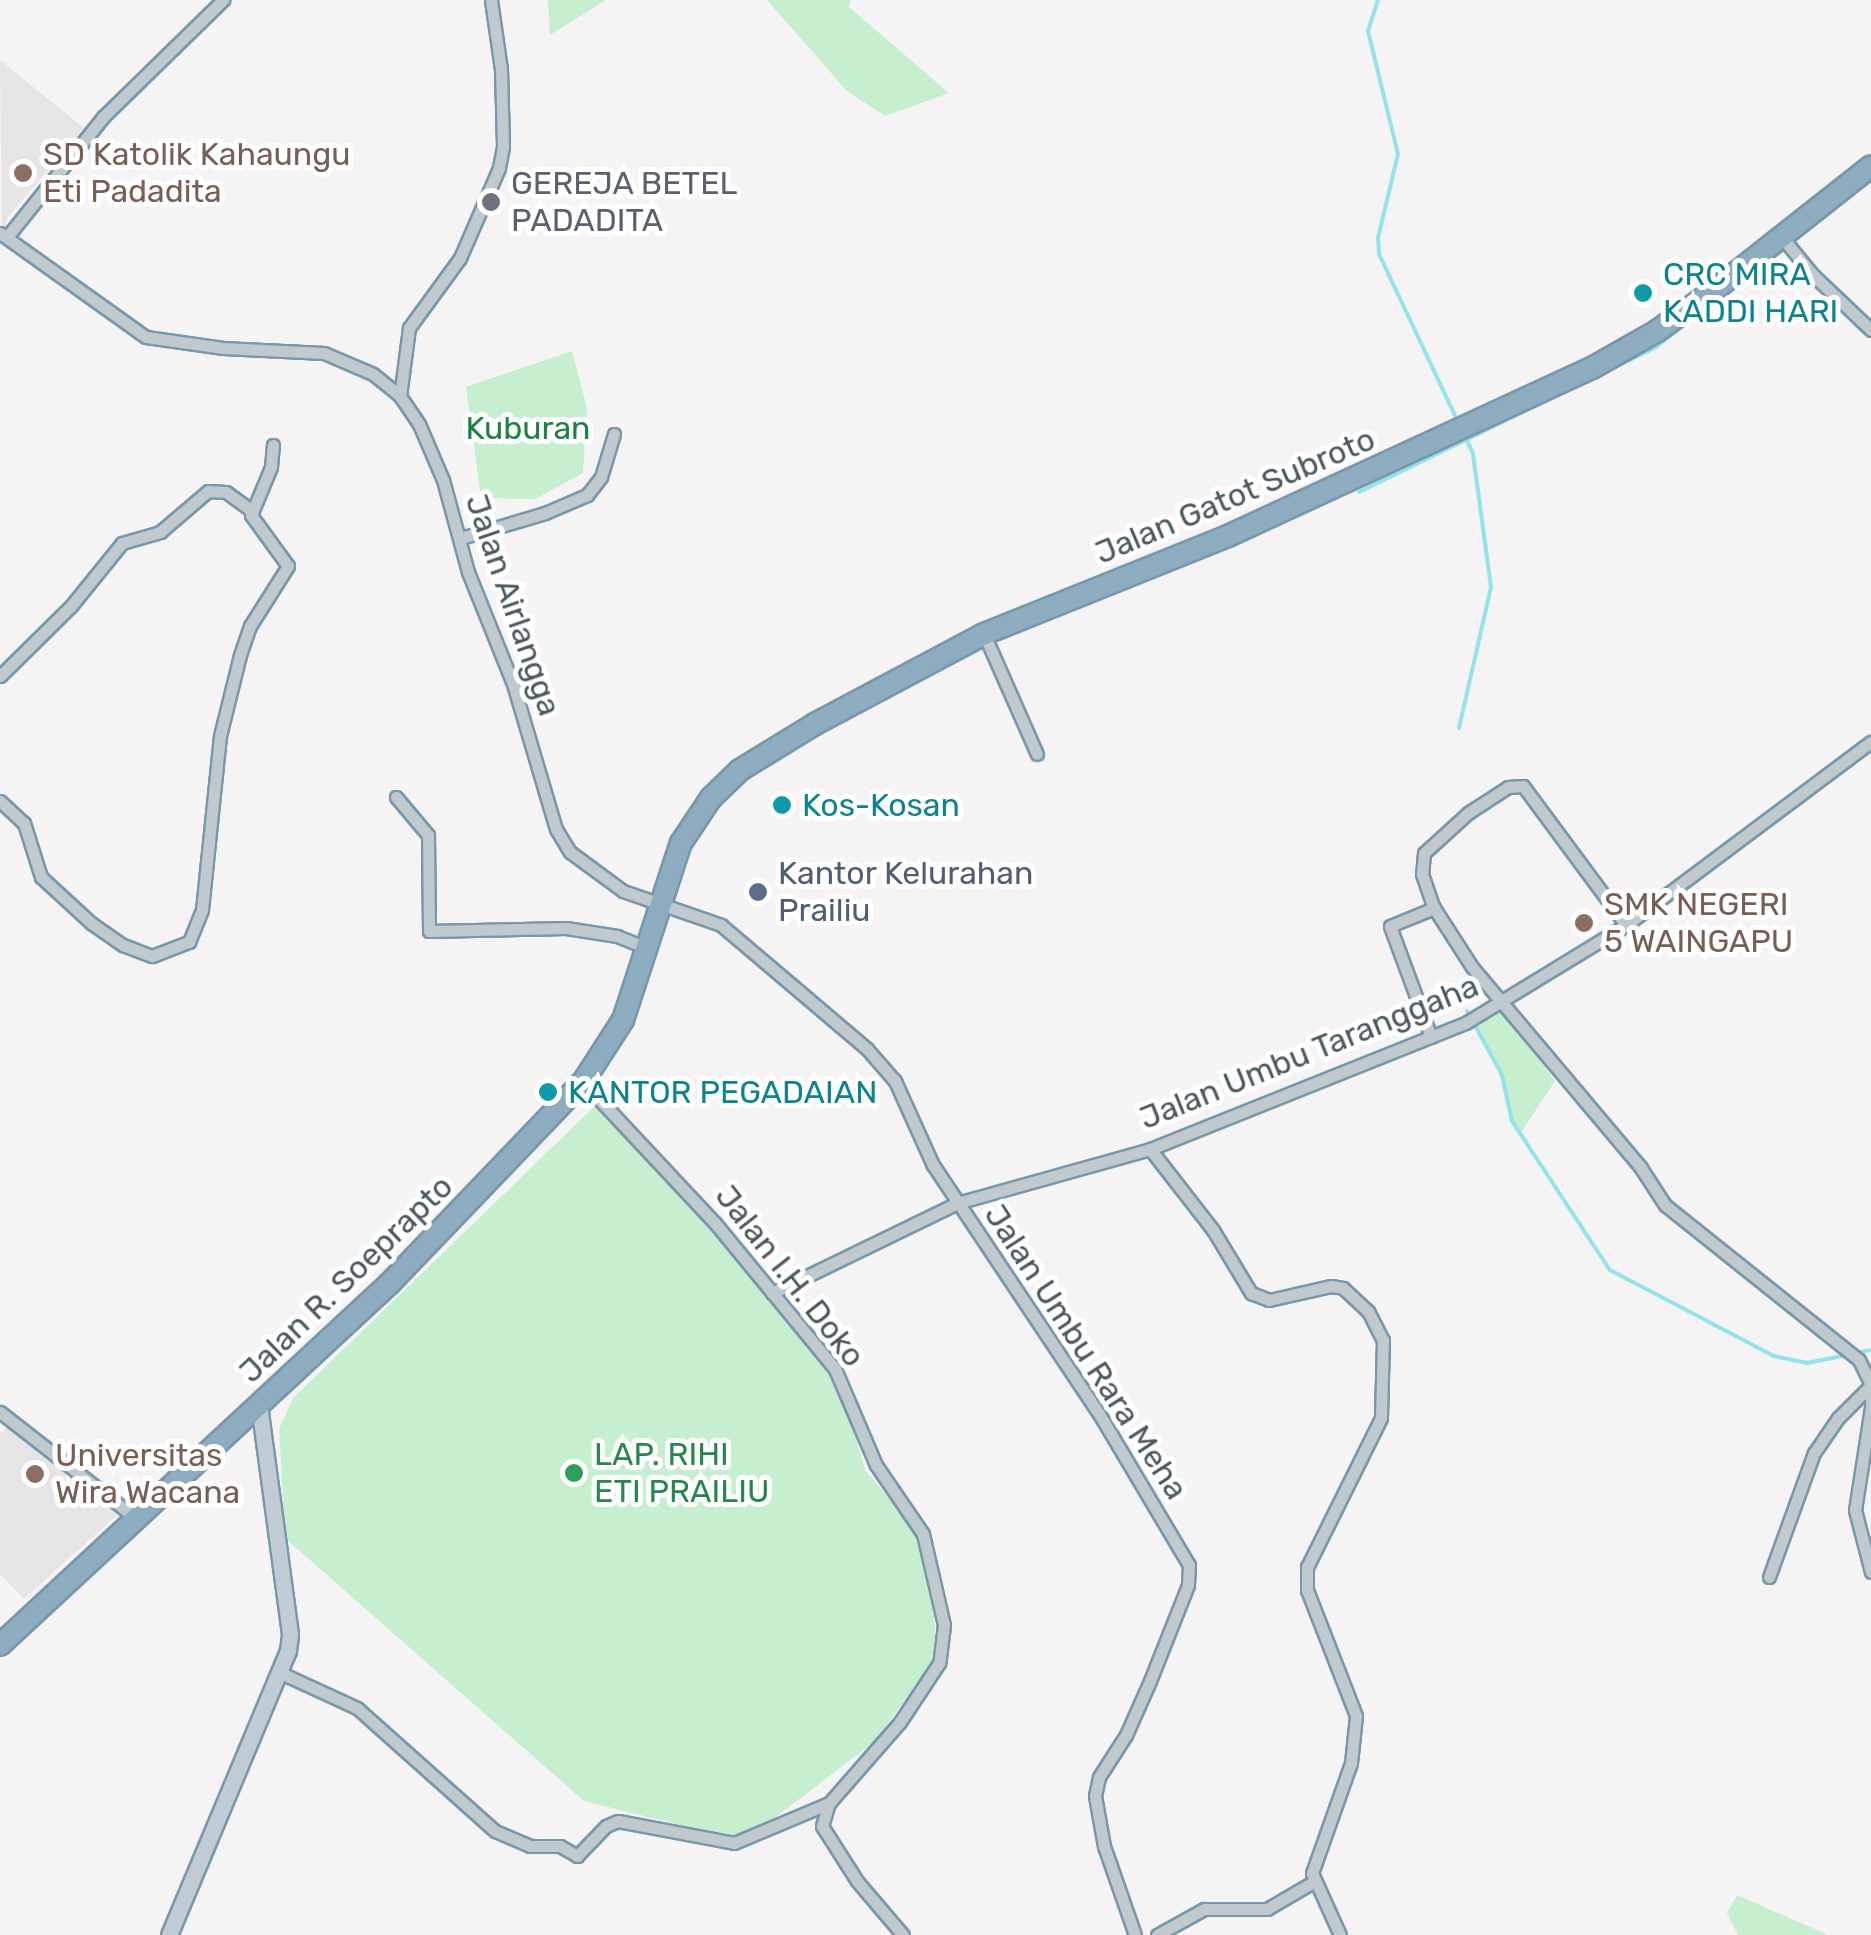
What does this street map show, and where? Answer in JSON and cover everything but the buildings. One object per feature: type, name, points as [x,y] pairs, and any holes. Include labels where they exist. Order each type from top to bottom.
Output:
[{"type":"highway","name":"Jalan Gatot Subroto","points":[[660,904],[694,819],[740,770],[815,724],[984,634],[1228,536],[1462,431],[1630,348],[1787,244],[1871,166]]},
{"type":"highway","name":"Jalan R. Soeprapto","points":[[0,1645],[390,1283],[583,1082],[623,1020],[660,904]]},
{"type":"street","points":[[223,0],[103,116],[6,240],[120,323],[146,336],[223,348],[324,353],[373,374],[400,396]]},
{"type":"street","points":[[400,396],[409,328],[460,258],[499,168],[502,69],[491,0]]},
{"type":"street","points":[[1787,244],[1871,330]]},
{"type":"street","name":"Jalan Airlangga","points":[[400,396],[427,439],[461,538],[468,572],[512,684],[543,792],[562,840],[584,865],[611,884],[660,904]]},
{"type":"street","points":[[461,538],[546,514],[587,495],[601,477],[614,434]]},
{"type":"street","points":[[0,801],[24,823],[41,876],[91,923],[122,945],[152,956],[190,942],[202,910],[220,736],[240,654],[250,626],[288,566],[253,522],[252,510],[271,467],[273,444]]},
{"type":"street","points":[[0,676],[80,596],[122,542],[160,532],[208,491],[226,492],[252,510]]},
{"type":"street","points":[[984,634],[1037,754]]},
{"type":"street","name":"Jalan Umbu Taranggaha","points":[[772,1293],[957,1202],[1150,1149],[1472,1020],[1626,925],[1871,742]]},
{"type":"street","points":[[1626,925],[1533,794],[1517,785],[1431,842],[1424,853],[1422,874],[1434,908],[1500,1004],[1641,1168],[1675,1216],[1842,1343],[1858,1360],[1871,1385],[1856,1510],[1871,1572]]},
{"type":"street","points":[[396,797],[428,835],[429,931],[566,928],[617,936],[646,948]]},
{"type":"street","name":"Jalan Umbu Rara Meha","points":[[660,904],[721,925],[867,1048],[894,1081],[933,1165],[1098,1412],[1190,1569],[1188,1586],[1150,1681],[1126,1735],[1099,1777],[1095,1796],[1104,1846],[1135,1935]]},
{"type":"street","points":[[1430,1037],[1390,926],[1434,908]]},
{"type":"street","name":"Jalan I.H. Doko","points":[[583,1082],[689,1193],[835,1369],[876,1466],[922,1534],[944,1625],[944,1646],[926,1686],[828,1803]]},
{"type":"street","points":[[1150,1149],[1213,1230],[1251,1294],[1269,1300],[1331,1286],[1343,1288],[1368,1311],[1383,1340],[1381,1418],[1306,1567],[1307,1590],[1356,1716],[1351,1763],[1313,1863],[1313,1882],[1328,1904],[1340,1935]]},
{"type":"street","points":[[1768,1577],[1814,1454],[1838,1418],[1871,1385]]},
{"type":"street","points":[[170,1934],[281,1674],[290,1634],[258,1405]]},
{"type":"street","points":[[0,1412],[137,1519]]},
{"type":"street","points":[[281,1674],[357,1708],[495,1831],[530,1846],[560,1846],[580,1856],[606,1826],[618,1821],[734,1843],[828,1803]]},
{"type":"street","points":[[828,1803],[822,1826],[826,1837],[903,1935]]},
{"type":"street","points":[[1156,1935],[1204,1909],[1267,1909],[1313,1882]]},
{"type":"shaded area","name":"SD Katolik Kahaungu Eti Padadita","points":[[0,60],[84,128],[7,218],[2,242]]},
{"type":"shaded area","name":"Universitas Wira Wacana","points":[[10,1424],[117,1515],[24,1599],[0,1574],[0,1434]]},
{"type":"green space","points":[[548,0],[606,0],[550,35]]},
{"type":"green space","points":[[767,0],[851,0],[849,7],[949,93],[885,116],[847,91]]},
{"type":"green space","name":"Kuburan","points":[[572,351],[587,408],[583,473],[535,499],[481,498],[466,387]]},
{"type":"green space","points":[[1498,1004],[1555,1081],[1520,1134],[1512,1121],[1502,1075],[1472,1020]]},
{"type":"green space","name":"LAP. RIHI ETI PRAILIU","points":[[596,1105],[705,1224],[842,1389],[865,1470],[917,1531],[931,1587],[937,1650],[927,1670],[874,1742],[756,1832],[728,1837],[584,1801],[285,1538],[279,1429],[293,1398]]},
{"type":"green space","points":[[1737,1895],[1828,1935],[1738,1935],[1727,1913]]},
{"type":"waterway","points":[[1378,0],[1368,31],[1398,154],[1378,238],[1379,254],[1457,420]]},
{"type":"waterway","points":[[1792,242],[1871,180]]},
{"type":"waterway","points":[[1359,492],[1656,347],[1701,312]]},
{"type":"waterway","points":[[1459,728],[1491,587],[1473,453],[1463,433]]},
{"type":"waterway","points":[[1467,1011],[1502,1075],[1512,1121],[1610,1270],[1774,1356],[1807,1363],[1847,1355]]},
{"type":"waterway","points":[[1856,1353],[1871,1350]]},
{"type":"place","name":"SD Katolik Kahaungu Eti Padadita","points":[[23,173]]},
{"type":"place","name":"GEREJA BETEL PADADITA","points":[[491,202]]},
{"type":"place","name":"CRC MIRA KADDI HARI","points":[[1643,293]]},
{"type":"place","name":"Kos-Kosan","points":[[782,805]]},
{"type":"place","name":"Kantor Kelurahan Prailiu","points":[[758,892]]},
{"type":"place","name":"SMK NEGERI 5 WAINGAPU","points":[[1584,923]]},
{"type":"place","name":"KANTOR PEGADAIAN","points":[[548,1092]]},
{"type":"place","name":"LAP. RIHI ETI PRAILIU","points":[[574,1473]]},
{"type":"place","name":"Universitas Wira Wacana","points":[[35,1474]]}]
